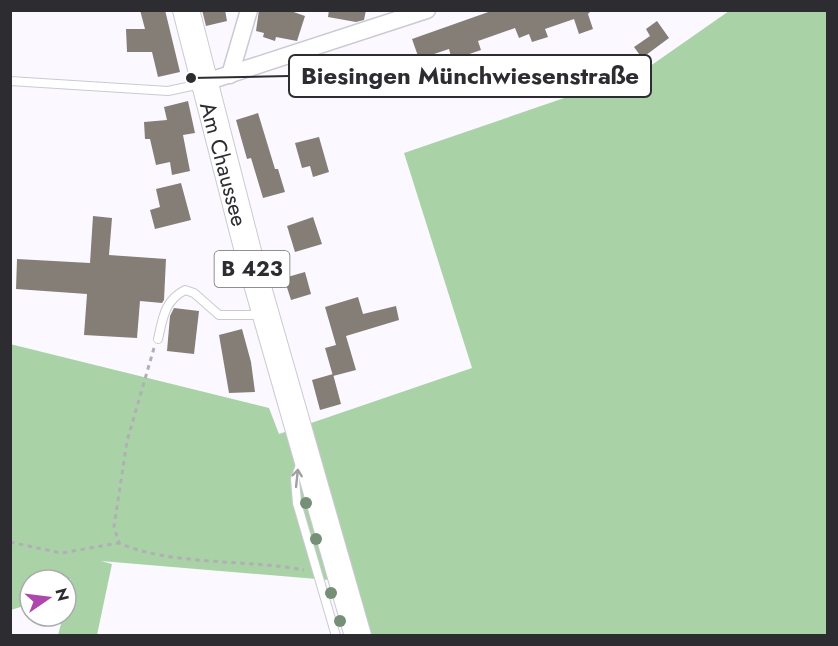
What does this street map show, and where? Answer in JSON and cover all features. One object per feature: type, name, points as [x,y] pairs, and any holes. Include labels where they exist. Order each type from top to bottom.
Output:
[{"type":"main road","name":"Am Chaussee","points":[[186,10],[203,84],[305,454]]},
{"type":"main road","name":"B 423","points":[[305,454],[358,636]]},
{"type":"street","points":[[230,75],[249,10]]},
{"type":"street","points":[[203,84],[427,10]]},
{"type":"lane","points":[[10,81],[168,91],[203,84]]},
{"type":"lane","points":[[158,339],[165,307],[174,296],[185,290],[194,293],[219,315],[266,316]]},
{"type":"lane","points":[[305,454],[295,479],[297,503],[336,636]]},
{"type":"path","points":[[119,543],[114,527],[127,441],[148,362],[158,339]]},
{"type":"path","points":[[10,542],[61,553],[119,543],[140,552],[272,564],[318,573]]},
{"type":"green space","points":[[729,11],[827,11],[827,635],[369,635],[353,582],[101,561],[112,564],[97,635],[58,635],[60,628],[78,628],[78,568],[18,568],[18,608],[11,610],[10,344],[269,408],[279,434],[472,368],[404,153],[643,71]]},
{"type":"building","points":[[140,10],[165,10],[180,72],[158,77],[152,52],[127,52],[126,29],[145,29]]},
{"type":"building","points":[[202,10],[225,10],[227,21],[206,26]]},
{"type":"building","points":[[259,10],[288,10],[305,16],[297,41],[276,37],[275,41],[263,37],[264,33],[256,31]]},
{"type":"building","points":[[329,10],[366,10],[364,20],[356,22],[328,17]]},
{"type":"building","points":[[494,10],[592,10],[588,14],[593,29],[579,34],[574,19],[545,29],[548,37],[532,42],[529,34],[519,38],[515,28],[478,41],[481,50],[452,60],[449,49],[419,59],[412,39]]},
{"type":"building","points":[[657,21],[669,38],[642,58],[634,47],[650,36],[646,29]]},
{"type":"building","points":[[188,101],[195,133],[183,135],[190,171],[172,175],[170,162],[156,165],[150,139],[145,139],[144,122],[167,120],[164,107]]},
{"type":"building","points":[[258,113],[275,169],[278,169],[285,192],[263,198],[251,158],[247,159],[236,120]]},
{"type":"building","points":[[319,137],[329,172],[313,177],[310,166],[302,168],[295,143]]},
{"type":"building","points":[[181,183],[191,220],[155,229],[150,210],[160,207],[156,189]]},
{"type":"building","points":[[93,216],[112,218],[109,255],[166,259],[164,300],[162,303],[140,301],[137,338],[84,335],[87,294],[16,289],[17,259],[90,263]]},
{"type":"building","points":[[313,217],[322,244],[295,252],[287,226]]},
{"type":"building","points":[[305,272],[311,294],[291,300],[284,278]]},
{"type":"building","points":[[358,297],[363,314],[396,306],[399,320],[346,336],[356,370],[333,376],[325,348],[336,345],[325,307]]},
{"type":"building","points":[[174,308],[199,311],[194,354],[167,351],[170,316]]},
{"type":"building","points":[[242,329],[251,362],[255,392],[229,393],[219,335]]},
{"type":"building","points":[[333,374],[341,404],[320,410],[312,380]]},
{"type":"place","name":"Biesingen Münchwiesenstraße","points":[[191,78]]}]
